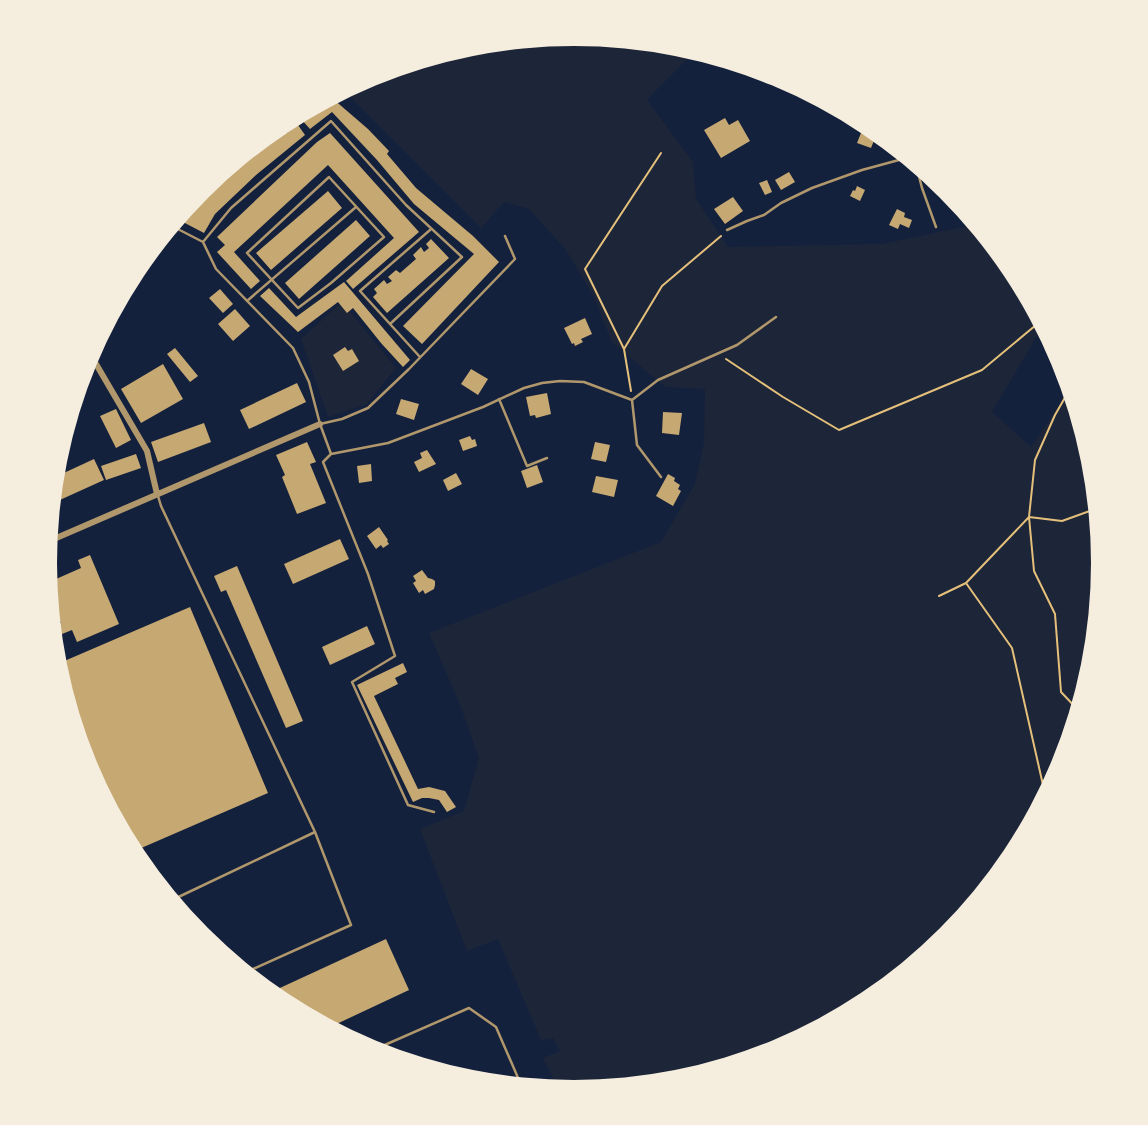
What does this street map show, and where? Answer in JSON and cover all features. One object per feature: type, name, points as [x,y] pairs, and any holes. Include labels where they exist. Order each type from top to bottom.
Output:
[{"type":"street","points":[[96,364],[147,452],[157,494]]},
{"type":"street","points":[[58,536],[320,424]]},
{"type":"lane","points":[[203,242],[231,208],[331,121],[406,205],[461,257],[390,324]]},
{"type":"lane","points":[[727,230],[764,215],[781,203],[812,188],[899,160]]},
{"type":"lane","points":[[329,177],[356,206],[384,237],[298,308],[247,253],[329,177]]},
{"type":"lane","points":[[919,178],[936,227]]},
{"type":"lane","points":[[247,301],[356,206]]},
{"type":"lane","points":[[179,229],[203,242],[216,269],[293,348],[309,382],[331,454]]},
{"type":"lane","points":[[420,357],[360,291],[431,229]]},
{"type":"lane","points":[[320,424],[342,419],[368,408],[420,357],[515,259],[505,236]]},
{"type":"lane","points":[[632,400],[658,380],[737,345],[776,317]]},
{"type":"lane","points":[[434,812],[408,806],[352,682],[395,656],[368,575],[323,463],[331,454],[388,443],[542,383],[584,382],[632,400]]},
{"type":"lane","points":[[499,399],[527,466],[547,458]]},
{"type":"lane","points":[[632,400],[638,445],[662,477]]},
{"type":"lane","points":[[157,494],[314,832],[351,925],[254,969]]},
{"type":"lane","points":[[180,896],[314,832]]},
{"type":"lane","points":[[387,1044],[469,1008],[496,1027],[518,1076]]},
{"type":"path","points":[[632,400],[624,349],[585,269],[661,153]]},
{"type":"path","points":[[624,349],[662,286],[727,230]]},
{"type":"path","points":[[718,353],[783,397],[839,430],[982,370],[1034,326]]},
{"type":"path","points":[[1065,398],[1035,460],[1028,517],[1034,571],[1055,614],[1061,692],[1071,703]]},
{"type":"path","points":[[1028,517],[1062,521],[1088,511]]},
{"type":"path","points":[[939,596],[966,583],[1028,517]]},
{"type":"path","points":[[966,583],[1013,648],[1042,782]]},
{"type":"shaded area","points":[[608,47],[688,58],[647,100],[693,162],[696,199],[728,247],[882,244],[966,226],[1004,275],[1038,334],[992,412],[1031,447],[1064,398],[1073,429],[1087,495],[1090,529],[1087,630],[1064,729],[1022,821],[1004,850],[963,903],[940,928],[889,973],[803,1026],[772,1040],[708,1062],[641,1075],[574,1080],[553,1079],[543,1058],[560,1051],[553,1038],[541,1040],[498,939],[467,951],[420,829],[464,811],[479,758],[429,633],[661,542],[695,484],[704,442],[705,389],[665,387],[612,342],[594,297],[566,250],[529,209],[504,202],[481,228],[350,97],[440,63],[507,50]]},
{"type":"shaded area","points":[[342,302],[396,368],[367,404],[328,417],[301,339]]},
{"type":"building","points":[[338,103],[389,151],[387,154],[416,188],[473,236],[499,262],[422,344],[403,326],[474,254],[414,204],[332,112],[310,129],[304,122]]},
{"type":"building","points":[[725,118],[729,125],[738,120],[750,141],[721,158],[704,130]]},
{"type":"building","points":[[299,126],[305,135],[256,175],[215,214],[204,233],[184,223],[233,174],[259,152]]},
{"type":"building","points":[[330,133],[419,232],[353,289],[346,281],[394,238],[328,165],[234,252],[260,281],[251,289],[217,252],[225,245],[217,237],[317,142]]},
{"type":"building","points":[[861,133],[874,142],[871,148],[857,143]]},
{"type":"building","points":[[789,172],[795,182],[781,190],[775,180]]},
{"type":"building","points":[[767,180],[772,192],[765,195],[759,183]]},
{"type":"building","points":[[857,186],[865,190],[860,201],[850,196]]},
{"type":"building","points":[[328,191],[342,208],[271,270],[256,253]]},
{"type":"building","points":[[733,197],[743,211],[725,224],[714,209]]},
{"type":"building","points":[[897,209],[905,213],[904,217],[912,220],[909,228],[900,224],[898,229],[889,225]]},
{"type":"building","points":[[356,220],[370,236],[299,299],[285,283]]},
{"type":"building","points":[[431,239],[449,258],[387,313],[373,297],[377,293],[374,289],[384,280],[387,284],[392,281],[388,277],[396,270],[400,273],[416,259],[413,255],[421,247],[424,252],[429,248],[426,244]]},
{"type":"building","points":[[344,282],[410,360],[403,367],[353,308],[347,313],[338,302],[298,332],[260,296],[269,288],[296,317]]},
{"type":"building","points":[[220,289],[233,304],[223,313],[209,298]]},
{"type":"building","points":[[235,309],[250,326],[233,341],[218,324]]},
{"type":"building","points":[[585,318],[592,334],[581,339],[583,342],[575,346],[564,328]]},
{"type":"building","points":[[345,347],[348,351],[352,349],[359,361],[343,371],[333,355]]},
{"type":"building","points":[[175,348],[198,376],[190,382],[167,354]]},
{"type":"building","points":[[163,364],[183,399],[141,423],[121,389]]},
{"type":"building","points":[[471,369],[488,379],[478,395],[461,384]]},
{"type":"building","points":[[297,383],[306,402],[249,429],[240,410]]},
{"type":"building","points":[[547,393],[551,414],[536,418],[535,415],[530,416],[526,397]]},
{"type":"building","points":[[401,399],[419,404],[414,420],[396,414]]},
{"type":"building","points":[[116,409],[131,440],[116,448],[100,416]]},
{"type":"building","points":[[663,412],[682,413],[679,435],[662,433]]},
{"type":"building","points":[[204,423],[211,442],[158,462],[151,442]]},
{"type":"building","points":[[470,436],[472,440],[475,439],[477,446],[463,451],[459,440]]},
{"type":"building","points":[[307,442],[316,462],[310,464],[326,503],[297,514],[276,455]]},
{"type":"building","points":[[595,442],[610,445],[606,462],[591,459]]},
{"type":"building","points":[[427,450],[436,464],[419,472],[414,462],[422,458],[420,453]]},
{"type":"building","points":[[136,454],[141,468],[106,480],[101,466]]},
{"type":"building","points":[[94,459],[104,480],[61,500],[65,472]]},
{"type":"building","points":[[371,464],[372,481],[359,483],[357,466]]},
{"type":"building","points":[[537,465],[543,482],[527,488],[521,471]]},
{"type":"building","points":[[456,473],[462,484],[448,491],[443,480]]},
{"type":"building","points":[[668,474],[675,478],[674,481],[680,485],[678,489],[681,491],[673,506],[656,496]]},
{"type":"building","points":[[596,476],[618,480],[614,497],[592,492]]},
{"type":"building","points":[[379,527],[389,544],[376,549],[367,536]]},
{"type":"building","points":[[340,539],[349,559],[293,584],[284,564]]},
{"type":"building","points":[[90,555],[119,624],[77,642],[72,630],[62,634],[57,578],[81,568],[78,560]]},
{"type":"building","points":[[237,566],[303,721],[286,728],[226,590],[221,592],[214,576]]},
{"type":"building","points":[[422,570],[428,578],[435,581],[434,589],[425,594],[423,590],[419,593],[413,583],[416,581],[413,576]]},
{"type":"building","points":[[190,607],[268,793],[142,848],[110,791],[96,760],[84,729],[66,660]]},
{"type":"building","points":[[367,626],[375,644],[330,665],[322,647]]},
{"type":"building","points":[[403,663],[407,672],[395,678],[398,684],[374,696],[418,789],[429,787],[445,791],[456,807],[447,812],[439,800],[422,798],[413,802],[357,685]]},
{"type":"building","points":[[386,939],[409,990],[339,1023],[281,988]]}]
